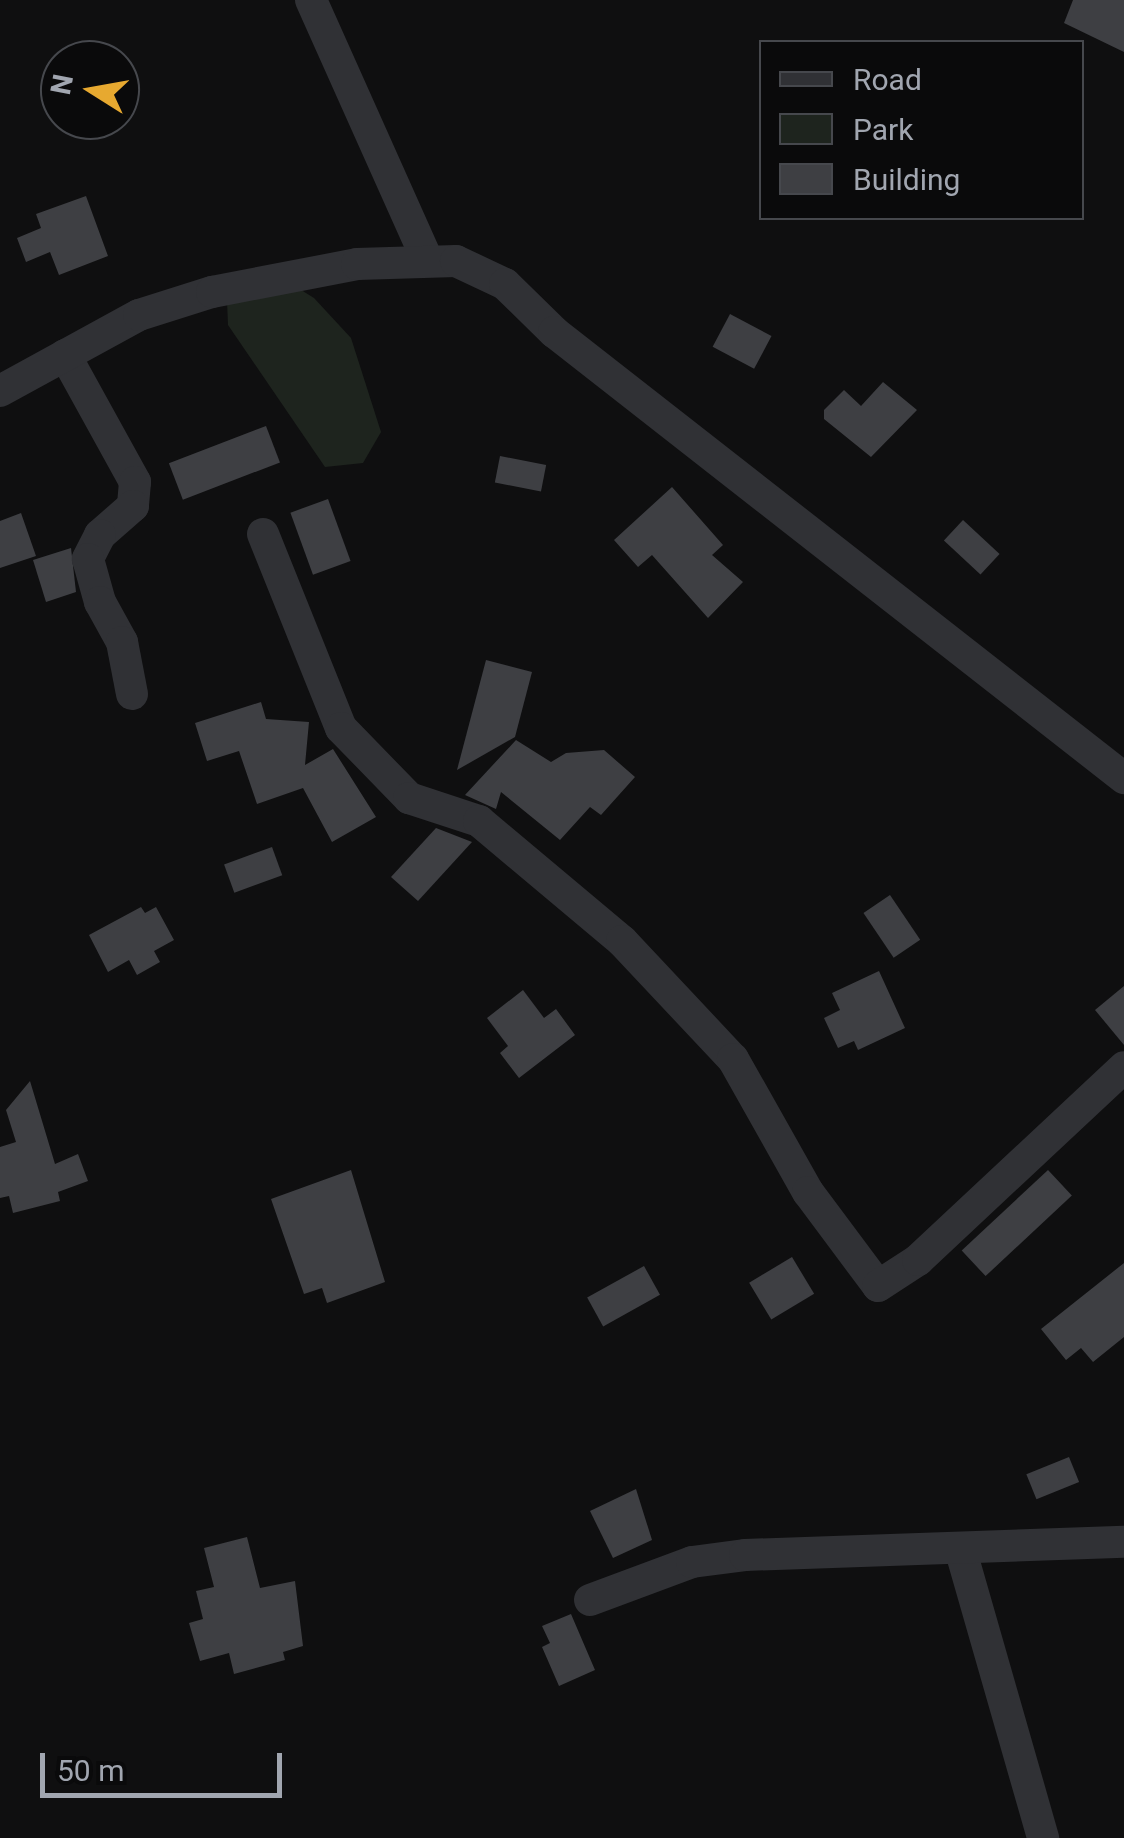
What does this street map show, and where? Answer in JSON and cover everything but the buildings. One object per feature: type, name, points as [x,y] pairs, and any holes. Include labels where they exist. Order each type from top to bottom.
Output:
[{"type":"street","points":[[311,0],[427,259]]},
{"type":"street","points":[[0,391],[139,315],[212,292],[305,271],[427,259],[456,261],[506,284],[554,332],[1124,778]]},
{"type":"street","points":[[65,355],[134,482],[133,506],[100,535],[88,559],[100,602],[122,642],[132,694]]},
{"type":"street","points":[[263,534],[341,728],[409,798],[479,821],[622,940],[733,1060],[808,1192],[878,1286],[918,1260],[1124,1067]]},
{"type":"street","points":[[590,1600],[715,1558],[1124,1542]]},
{"type":"street","points":[[960,1548],[1043,1838]]},
{"type":"green space","points":[[269,270],[314,298],[351,338],[381,432],[363,463],[325,467],[228,325],[227,300]]}]
